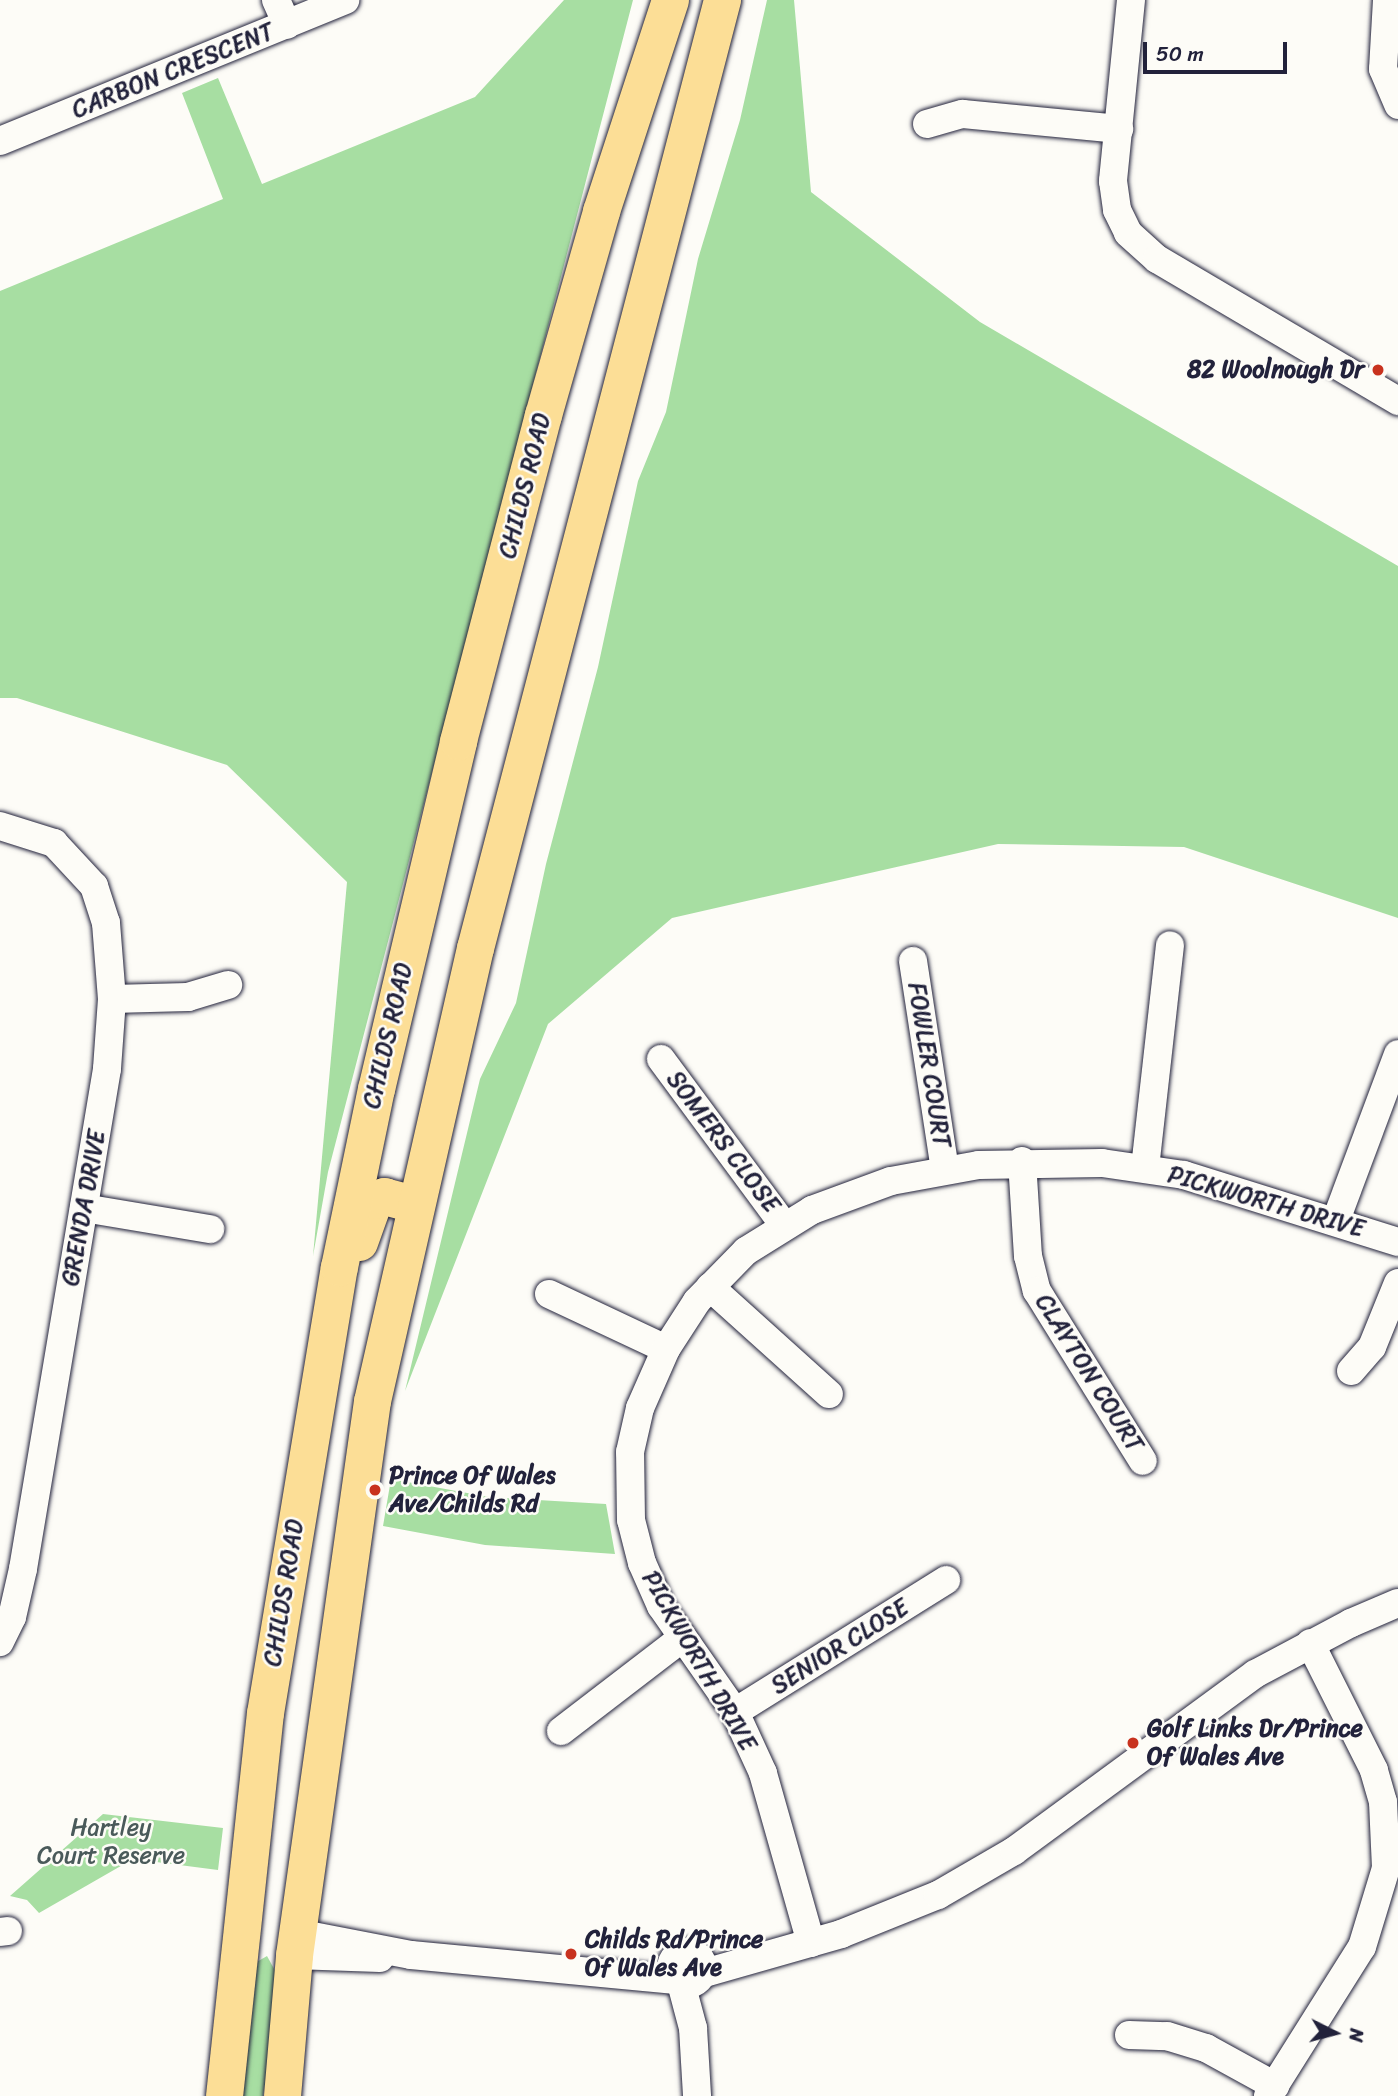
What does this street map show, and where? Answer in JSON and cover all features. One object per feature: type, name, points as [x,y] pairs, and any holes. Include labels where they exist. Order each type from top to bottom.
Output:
[{"type":"main road","name":"CHILDS ROAD","points":[[223,2096],[265,1713],[304,1474],[376,1089],[458,741],[583,270],[670,0]]},
{"type":"main road","points":[[282,2096],[296,1944],[372,1401],[414,1204],[475,948],[722,0]]},
{"type":"main road","points":[[304,1474],[321,1421],[367,1209],[384,1196],[414,1204]]},
{"type":"main road","points":[[241,1936],[296,1944]]},
{"type":"street","name":"CARBON CRESCENT","points":[[0,141],[282,13],[345,0]]},
{"type":"street","points":[[1131,0],[1114,197],[1122,223],[1138,244],[1398,401]]},
{"type":"street","points":[[1387,0],[1383,69],[1398,104]]},
{"type":"street","points":[[927,124],[963,114],[1119,129]]},
{"type":"street","name":"GRENDA DRIVE","points":[[0,825],[54,843],[94,886],[106,923],[112,999],[107,1069],[18,1596],[0,1642]]},
{"type":"street","points":[[1145,1168],[1170,945]]},
{"type":"street","name":"FOWLER COURT","points":[[913,961],[945,1170]]},
{"type":"street","points":[[112,999],[188,998],[228,985]]},
{"type":"street","points":[[1336,1220],[1398,1054]]},
{"type":"street","name":"SOMERS CLOSE","points":[[661,1059],[784,1225]]},
{"type":"street","name":"PICKWORTH DRIVE","points":[[811,1944],[763,1773],[734,1712],[682,1638],[651,1586],[631,1520],[634,1432],[666,1349],[710,1287],[746,1251],[784,1225],[856,1191],[945,1170],[1022,1161],[1145,1168],[1222,1184],[1398,1242]]},
{"type":"street","name":"CLAYTON COURT","points":[[1022,1161],[1028,1256],[1037,1291],[1143,1461]]},
{"type":"street","points":[[84,1208],[210,1229]]},
{"type":"street","points":[[1351,1371],[1372,1347],[1398,1283]]},
{"type":"street","points":[[710,1287],[829,1394]]},
{"type":"street","points":[[549,1294],[666,1349]]},
{"type":"street","name":"SENIOR CLOSE","points":[[734,1712],[946,1580]]},
{"type":"street","points":[[296,1944],[355,1959],[411,1955],[618,1973],[687,1972],[811,1944],[887,1918],[977,1874],[1255,1674],[1310,1643],[1398,1603]]},
{"type":"street","points":[[561,1731],[682,1638]]},
{"type":"street","points":[[1129,2035],[1185,2040],[1271,2091],[1362,1947],[1385,1868],[1382,1802],[1374,1770],[1310,1643]]},
{"type":"street","points":[[687,1972],[697,2096]]},
{"type":"green space","points":[[564,0],[633,0],[328,1172],[313,1256],[347,882],[227,765],[17,698],[0,698],[0,291],[223,199],[182,93],[218,78],[262,184],[475,97]]},
{"type":"green space","points":[[767,0],[794,0],[811,192],[980,322],[1398,566],[1398,918],[1184,847],[998,844],[672,918],[548,1024],[405,1391],[480,1079],[516,1003],[546,864],[598,667],[638,481],[666,412],[698,259],[740,120]]},
{"type":"green space","points":[[391,1479],[489,1497],[606,1504],[615,1554],[485,1545],[383,1526]]},
{"type":"green space","name":"Hartley Court Reserve","points":[[103,1814],[223,1828],[218,1870],[133,1859],[39,1913],[27,1900],[10,1896]]},
{"type":"green space","points":[[267,1956],[278,1976],[279,2003],[263,2096],[241,2096],[255,1963]]},
{"type":"place","name":"82 Woolnough Dr","points":[[1378,370]]},
{"type":"place","name":"Prince Of Wales Ave/Childs Rd","points":[[375,1490]]},
{"type":"place","name":"Golf Links Dr/Prince Of Wales Ave","points":[[1133,1743]]},
{"type":"place","name":"Childs Rd/Prince Of Wales Ave","points":[[571,1954]]}]
